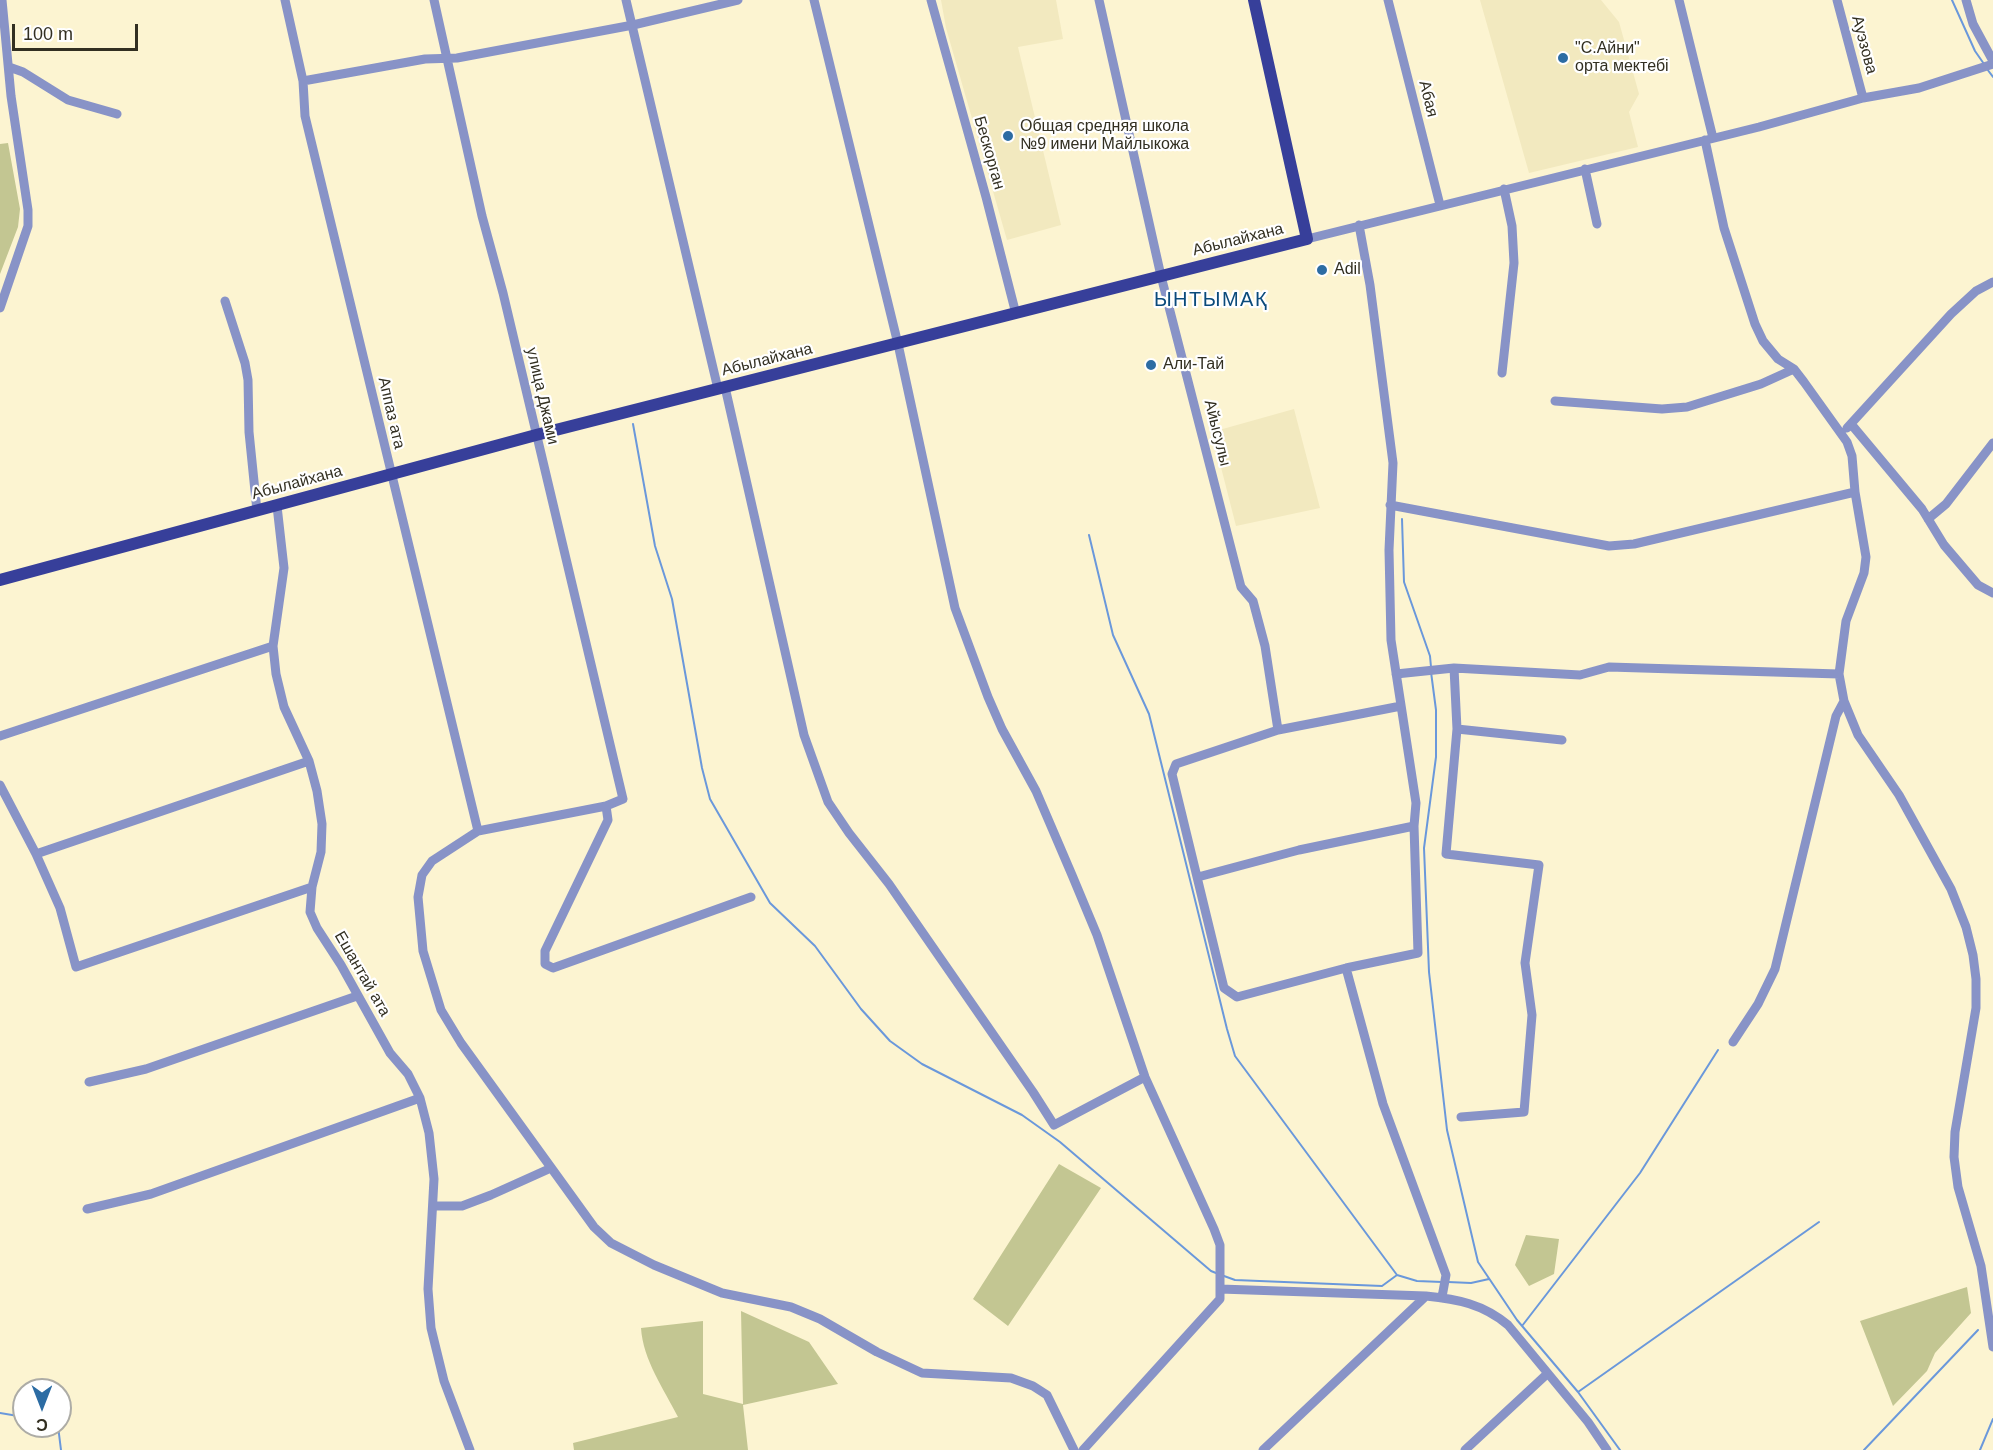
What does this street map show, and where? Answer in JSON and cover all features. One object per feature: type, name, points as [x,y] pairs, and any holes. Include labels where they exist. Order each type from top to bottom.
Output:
[{"type":"main road","name":"Абылайхана","points":[[0,580],[536,435],[1307,239],[1254,0]]},
{"type":"street","name":"Аппаз ата","points":[[285,0],[303,81],[305,116],[478,831]]},
{"type":"street","name":"улица Джами","points":[[434,0],[482,216],[623,799],[606,806]]},
{"type":"street","points":[[626,0],[722,388],[804,735],[828,802],[896,894],[1054,1125],[1145,1077]]},
{"type":"street","points":[[303,81],[425,59],[448,59],[633,25],[738,0]]},
{"type":"street","points":[[814,0],[898,344],[953,597],[969,650],[993,708],[1036,791],[1076,885],[1097,935],[1145,1077],[1220,1245],[1220,1299],[1083,1450]]},
{"type":"street","name":"Бескорган","points":[[931,0],[986,196],[1016,314]]},
{"type":"street","name":"Айысулы","points":[[1099,0],[1161,276],[1241,587],[1253,601],[1265,646],[1278,730]]},
{"type":"street","name":"Абая","points":[[1388,0],[1440,205]]},
{"type":"street","points":[[1679,0],[1709,139],[1724,228],[1755,324],[1763,341],[1778,359],[1794,369],[1847,442],[1852,456],[1855,492],[1866,556],[1864,573],[1846,621],[1839,674],[1844,700],[1858,735],[1899,795],[1951,889],[1966,927],[1973,955],[1976,1008],[1955,1132],[1954,1157],[1958,1187],[1982,1266],[1993,1347]]},
{"type":"street","name":"Ауэзова","points":[[1837,0],[1863,98]]},
{"type":"street","points":[[1307,239],[1709,139],[1863,98],[1919,88],[1993,63],[1973,24],[1966,0]]},
{"type":"street","points":[[0,308],[28,226],[28,210],[11,96],[1,2]]},
{"type":"street","points":[[9,67],[23,72],[68,100],[117,114]]},
{"type":"street","points":[[1585,170],[1597,224]]},
{"type":"street","points":[[1502,373],[1514,263],[1512,225],[1504,189]]},
{"type":"street","points":[[1359,225],[1370,285],[1393,463],[1390,505],[1391,640],[1416,803],[1414,826],[1418,953],[1346,968],[1238,997],[1224,988],[1172,774],[1176,764],[1278,730],[1401,706]]},
{"type":"street","points":[[1841,434],[1951,314],[1976,291],[1993,282]]},
{"type":"street","points":[[225,301],[245,363],[248,380],[249,432],[257,511]]},
{"type":"street","points":[[1555,401],[1662,409],[1686,407],[1761,384],[1794,369]]},
{"type":"street","points":[[1851,424],[1923,509],[1944,545],[1978,585],[1993,593]]},
{"type":"street","points":[[1928,519],[1946,504],[1993,443]]},
{"type":"street","points":[[1390,505],[1609,546],[1634,544],[1855,492]]},
{"type":"street","name":"Ешантай ата","points":[[277,506],[284,568],[273,646],[276,674],[284,707],[309,762],[317,791],[322,824],[321,852],[312,887],[310,912],[317,928],[390,1053],[408,1074],[420,1098],[429,1133],[434,1179],[429,1289],[431,1328],[444,1381],[470,1450]]},
{"type":"street","points":[[0,736],[273,646]]},
{"type":"street","points":[[1396,674],[1454,668],[1580,675],[1609,667],[1839,674]]},
{"type":"street","points":[[1454,668],[1456,729],[1446,854],[1539,865],[1525,963],[1532,1015],[1524,1112],[1461,1117]]},
{"type":"street","points":[[1733,1042],[1758,1004],[1775,969],[1836,716],[1844,700]]},
{"type":"street","points":[[1456,729],[1562,740]]},
{"type":"street","points":[[36,854],[309,762]]},
{"type":"street","points":[[0,785],[36,854],[60,908],[76,967],[312,887]]},
{"type":"street","points":[[751,897],[553,968],[545,963],[545,951],[608,819],[606,806],[478,831],[432,861],[423,875],[418,897],[423,951],[441,1010],[461,1043],[594,1227],[611,1243],[654,1265],[722,1293],[791,1307],[820,1319],[877,1352],[922,1373],[1011,1378],[1033,1386],[1047,1395],[1074,1450]]},
{"type":"street","points":[[1198,877],[1299,850],[1414,826]]},
{"type":"street","points":[[1346,968],[1383,1104],[1446,1275],[1442,1297]]},
{"type":"street","points":[[89,1082],[146,1069],[357,996]]},
{"type":"street","points":[[87,1209],[151,1194],[420,1098]]},
{"type":"street","points":[[433,1206],[462,1206],[551,1168]]},
{"type":"street","points":[[1220,1289],[1442,1297],[1480,1306],[1495,1314],[1508,1325],[1588,1422],[1607,1450]]},
{"type":"street","points":[[1263,1450],[1426,1296]]},
{"type":"street","points":[[1465,1450],[1547,1374]]},
{"type":"shaded area","name":"Общая средняя школа №9 имени Майлыкожа","points":[[941,0],[1056,0],[1063,39],[1018,47],[1061,225],[1007,240],[946,28]]},
{"type":"shaded area","name":"\"С.Айни\" орта мектебі","points":[[1480,0],[1601,0],[1619,22],[1639,94],[1629,112],[1638,147],[1529,173]]},
{"type":"shaded area","points":[[1294,409],[1320,508],[1236,526],[1212,432]]},
{"type":"green space","points":[[8,143],[20,209],[18,227],[0,274],[0,144]]},
{"type":"green space","points":[[1059,1164],[1101,1188],[1008,1326],[973,1299]]},
{"type":"green space","points":[[1526,1235],[1559,1239],[1554,1274],[1529,1286],[1515,1265]]},
{"type":"green space","points":[[1967,1287],[1971,1313],[1935,1353],[1927,1371],[1893,1406],[1860,1321]]},
{"type":"green space","points":[[741,1311],[809,1342],[838,1384],[743,1405],[748,1450],[574,1450],[573,1443],[678,1417],[650,1363],[641,1328],[703,1321],[703,1394],[743,1404]]},
{"type":"waterway","points":[[1952,0],[1975,51],[1984,64]]},
{"type":"waterway","points":[[1987,69],[1993,77]]},
{"type":"waterway","points":[[633,424],[655,546],[672,599],[702,768],[710,799],[770,903],[815,946],[861,1009],[890,1041],[922,1064],[1022,1115],[1060,1142],[1216,1273]]},
{"type":"waterway","points":[[1402,519],[1404,582],[1430,656],[1431,667]]},
{"type":"waterway","points":[[1089,535],[1113,635],[1149,714],[1235,1056],[1397,1275],[1417,1281],[1442,1282]]},
{"type":"waterway","points":[[1431,672],[1436,710],[1436,757],[1424,848],[1429,972],[1447,1130],[1478,1262],[1517,1320],[1578,1392],[1620,1450]]},
{"type":"waterway","points":[[1522,1326],[1640,1173],[1718,1050]]},
{"type":"waterway","points":[[1578,1392],[1819,1222]]},
{"type":"waterway","points":[[1224,1276],[1235,1280],[1382,1286],[1397,1275]]},
{"type":"waterway","points":[[1448,1282],[1471,1283],[1489,1279]]},
{"type":"waterway","points":[[1864,1450],[1978,1330]]},
{"type":"waterway","points":[[0,1413],[12,1415]]},
{"type":"waterway","points":[[1980,1450],[1993,1419]]},
{"type":"waterway","points":[[60,1438],[61,1450]]},
{"type":"place","name":"\"С.Айни\" орта мектебі","points":[[1563,58]]},
{"type":"place","name":"Общая средняя школа №9 имени Майлыкожа","points":[[1008,136]]},
{"type":"place","name":"Adil","points":[[1322,270]]},
{"type":"place","name":"Али-Тай","points":[[1151,365]]},
{"type":"district","name":"ЫНТЫМАҚ","points":[[1211,300]]}]
